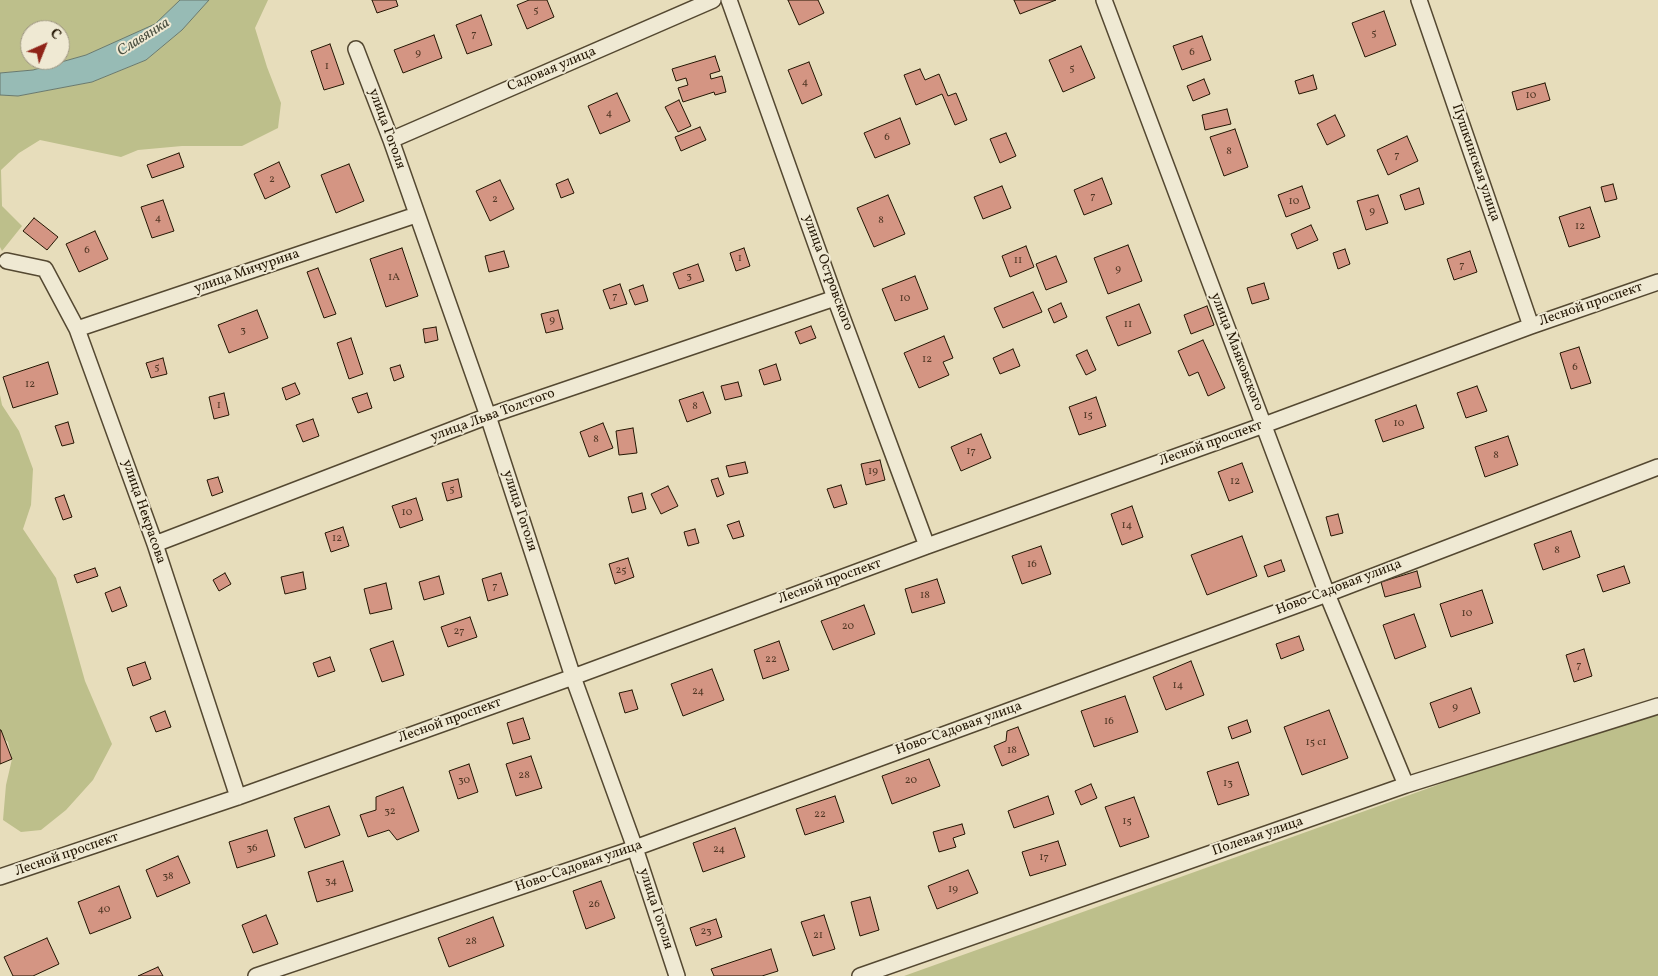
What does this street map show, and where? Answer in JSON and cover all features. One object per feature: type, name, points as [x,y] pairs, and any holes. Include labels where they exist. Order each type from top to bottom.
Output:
[{"type":"street","name":"Садовая улица","points":[[391,140],[713,0]]},
{"type":"street","name":"улица Островского","points":[[729,0],[835,298],[927,546]]},
{"type":"street","name":"улица Маяковского","points":[[1104,0],[1327,594],[1406,785]]},
{"type":"street","name":"Пушкинская улица","points":[[1418,0],[1531,326]]},
{"type":"street","name":"улица Гоголя","points":[[356,48],[391,140],[488,416],[573,677],[635,848],[677,976]]},
{"type":"street","name":"улица Мичурина","points":[[77,329],[416,215]]},
{"type":"street","name":"улица Некрасова","points":[[7,261],[45,269],[77,329],[155,544],[238,797]]},
{"type":"street","name":"Лесной проспект","points":[[0,877],[238,797],[573,677],[1531,326],[1658,282]]},
{"type":"street","name":"улица Льва Толстого","points":[[155,544],[488,416],[835,298]]},
{"type":"street","name":"Ново-Садовая улица","points":[[256,976],[635,848],[1327,594],[1658,467]]},
{"type":"street","name":"Полевая улица","points":[[860,976],[1406,785],[1658,706]]},
{"type":"green space","points":[[0,0],[180,0],[156,24],[86,55],[70,60],[70,20],[20,20],[20,70],[33,70],[0,73]]},
{"type":"green space","points":[[209,0],[268,0],[255,28],[281,103],[278,128],[242,146],[182,146],[138,150],[121,157],[40,140],[19,153],[1,170],[2,206],[22,226],[2,251],[0,247],[0,95],[18,96],[92,82],[146,60],[182,30]]},
{"type":"green space","points":[[0,395],[2,405],[19,431],[33,469],[31,505],[23,529],[56,578],[85,681],[112,744],[93,780],[66,810],[41,830],[21,832],[3,820],[6,785],[12,759],[8,742],[0,735]]},
{"type":"green space","points":[[1658,706],[1658,976],[904,976]]},
{"type":"water","name":"Славянка","points":[[180,0],[209,0],[182,30],[146,60],[92,82],[18,96],[0,95],[0,73],[33,70],[70,70],[70,60],[86,55],[155,24]]},
{"type":"building","points":[[372,0],[396,0],[398,6],[377,13]]},
{"type":"building","points":[[529,0],[547,0],[554,17],[527,29],[517,5]]},
{"type":"building","points":[[788,0],[818,0],[824,13],[799,25]]},
{"type":"building","points":[[1014,0],[1056,0],[1020,14]]},
{"type":"building","points":[[1384,11],[1396,45],[1365,57],[1352,23]]},
{"type":"building","points":[[481,15],[492,45],[467,54],[456,25]]},
{"type":"building","points":[[434,35],[442,58],[403,73],[394,50]]},
{"type":"building","points":[[1202,36],[1211,60],[1182,70],[1173,46]]},
{"type":"building","points":[[330,44],[344,84],[324,90],[311,51]]},
{"type":"building","points":[[1081,46],[1095,78],[1063,92],[1049,60]]},
{"type":"building","points":[[715,56],[720,71],[710,74],[711,79],[722,76],[726,92],[715,95],[714,92],[683,102],[678,88],[688,85],[686,78],[676,81],[672,69]]},
{"type":"building","points":[[809,62],[822,95],[802,104],[788,70]]},
{"type":"building","points":[[920,69],[925,80],[939,74],[948,96],[956,93],[967,120],[955,125],[942,94],[916,105],[904,75]]},
{"type":"building","points":[[1313,75],[1317,89],[1299,94],[1295,81]]},
{"type":"building","points":[[1204,79],[1210,94],[1193,101],[1187,86]]},
{"type":"building","points":[[1545,83],[1550,100],[1517,110],[1512,92]]},
{"type":"building","points":[[617,93],[630,121],[600,134],[588,106]]},
{"type":"building","points":[[679,100],[691,126],[678,132],[665,107]]},
{"type":"building","points":[[1227,109],[1231,124],[1205,130],[1202,115]]},
{"type":"building","points":[[1335,115],[1345,136],[1327,145],[1317,124]]},
{"type":"building","points":[[900,118],[910,144],[875,158],[864,133]]},
{"type":"building","points":[[700,127],[706,140],[681,151],[675,137]]},
{"type":"building","points":[[1235,129],[1248,167],[1224,176],[1210,137]]},
{"type":"building","points":[[1006,133],[1016,156],[1000,163],[990,139]]},
{"type":"building","points":[[1407,136],[1418,161],[1388,175],[1377,150]]},
{"type":"building","points":[[179,153],[184,167],[152,178],[147,165]]},
{"type":"building","points":[[279,162],[290,187],[265,199],[254,174]]},
{"type":"building","points":[[349,164],[364,201],[336,213],[321,175]]},
{"type":"building","points":[[1102,178],[1112,204],[1084,215],[1074,190]]},
{"type":"building","points":[[568,179],[574,193],[561,198],[556,184]]},
{"type":"building","points":[[500,180],[514,209],[490,221],[476,191]]},
{"type":"building","points":[[1613,184],[1617,199],[1605,202],[1601,187]]},
{"type":"building","points":[[1002,186],[1011,208],[983,219],[974,197]]},
{"type":"building","points":[[1302,186],[1310,208],[1286,217],[1278,195]]},
{"type":"building","points":[[1419,188],[1424,204],[1405,210],[1400,195]]},
{"type":"building","points":[[888,195],[905,234],[874,247],[857,208]]},
{"type":"building","points":[[1378,195],[1388,223],[1366,230],[1357,201]]},
{"type":"building","points":[[163,200],[174,231],[152,238],[141,207]]},
{"type":"building","points":[[1590,207],[1600,237],[1569,247],[1559,217]]},
{"type":"building","points":[[34,218],[58,237],[47,250],[23,231]]},
{"type":"building","points":[[1311,225],[1318,240],[1297,249],[1291,234]]},
{"type":"building","points":[[95,231],[108,259],[79,272],[66,244]]},
{"type":"building","points":[[1128,245],[1142,281],[1108,294],[1094,258]]},
{"type":"building","points":[[1026,246],[1034,267],[1010,277],[1002,256]]},
{"type":"building","points":[[402,248],[418,296],[386,307],[370,259]]},
{"type":"building","points":[[744,248],[750,266],[736,271],[730,253]]},
{"type":"building","points":[[1345,249],[1350,264],[1338,269],[1333,253]]},
{"type":"building","points":[[504,251],[509,267],[489,272],[485,256]]},
{"type":"building","points":[[1470,251],[1477,272],[1454,280],[1447,259]]},
{"type":"building","points":[[1056,256],[1067,282],[1046,290],[1036,264]]},
{"type":"building","points":[[698,264],[704,281],[679,289],[673,273]]},
{"type":"building","points":[[318,268],[336,314],[324,318],[307,272]]},
{"type":"building","points":[[915,276],[928,309],[895,321],[882,289]]},
{"type":"building","points":[[1264,283],[1269,299],[1252,304],[1247,288]]},
{"type":"building","points":[[620,284],[627,304],[610,309],[603,290]]},
{"type":"building","points":[[643,285],[648,301],[635,305],[629,290]]},
{"type":"building","points":[[1033,292],[1042,312],[1003,328],[994,308]]},
{"type":"building","points":[[1061,303],[1067,317],[1054,323],[1048,309]]},
{"type":"building","points":[[1139,304],[1151,333],[1118,346],[1106,317]]},
{"type":"building","points":[[1207,306],[1214,325],[1191,334],[1184,315]]},
{"type":"building","points":[[257,310],[268,338],[229,353],[218,325]]},
{"type":"building","points":[[558,310],[563,329],[546,333],[541,314]]},
{"type":"building","points":[[811,326],[816,338],[800,344],[795,332]]},
{"type":"building","points":[[436,327],[438,340],[425,343],[423,329]]},
{"type":"building","points":[[944,336],[953,358],[943,362],[949,375],[919,388],[904,353]]},
{"type":"building","points":[[351,338],[363,374],[349,379],[337,343]]},
{"type":"building","points":[[1203,340],[1225,388],[1208,396],[1198,372],[1189,376],[1178,351]]},
{"type":"building","points":[[1579,347],[1591,383],[1571,389],[1560,353]]},
{"type":"building","points":[[1013,349],[1020,366],[1000,374],[993,358]]},
{"type":"building","points":[[1087,350],[1096,370],[1086,375],[1076,355]]},
{"type":"building","points":[[163,358],[167,374],[151,378],[146,363]]},
{"type":"building","points":[[48,362],[58,394],[13,408],[3,377]]},
{"type":"building","points":[[776,364],[781,380],[764,385],[759,370]]},
{"type":"building","points":[[400,365],[404,377],[394,381],[390,368]]},
{"type":"building","points":[[738,382],[742,396],[725,400],[721,386]]},
{"type":"building","points":[[295,383],[300,394],[286,400],[282,388]]},
{"type":"building","points":[[1477,386],[1487,411],[1466,418],[1457,393]]},
{"type":"building","points":[[703,392],[711,413],[687,422],[679,400]]},
{"type":"building","points":[[224,393],[229,415],[214,419],[209,397]]},
{"type":"building","points":[[367,393],[372,408],[358,413],[352,398]]},
{"type":"building","points":[[1096,397],[1106,426],[1079,435],[1069,407]]},
{"type":"building","points":[[1416,405],[1424,428],[1383,442],[1375,420]]},
{"type":"building","points":[[313,419],[319,436],[303,442],[296,425]]},
{"type":"building","points":[[68,422],[74,443],[62,446],[55,426]]},
{"type":"building","points":[[603,423],[613,448],[589,457],[580,432]]},
{"type":"building","points":[[633,428],[637,453],[619,455],[616,431]]},
{"type":"building","points":[[981,434],[991,458],[961,471],[951,447]]},
{"type":"building","points":[[1508,436],[1518,465],[1485,477],[1475,447]]},
{"type":"building","points":[[880,460],[885,480],[866,485],[861,464]]},
{"type":"building","points":[[745,462],[748,473],[729,477],[726,466]]},
{"type":"building","points":[[1242,463],[1253,492],[1229,501],[1218,472]]},
{"type":"building","points":[[218,477],[223,492],[212,496],[207,480]]},
{"type":"building","points":[[718,478],[724,494],[717,497],[711,480]]},
{"type":"building","points":[[458,479],[462,497],[447,501],[442,483]]},
{"type":"building","points":[[841,485],[847,504],[834,508],[827,489]]},
{"type":"building","points":[[668,486],[678,506],[661,514],[651,494]]},
{"type":"building","points":[[642,493],[646,509],[632,513],[628,497]]},
{"type":"building","points":[[64,495],[72,517],[63,520],[55,498]]},
{"type":"building","points":[[416,498],[423,520],[400,528],[392,506]]},
{"type":"building","points":[[1132,506],[1143,537],[1122,545],[1111,514]]},
{"type":"building","points":[[1338,514],[1343,533],[1331,536],[1326,517]]},
{"type":"building","points":[[739,521],[744,536],[733,539],[727,525]]},
{"type":"building","points":[[343,527],[349,546],[331,552],[325,533]]},
{"type":"building","points":[[695,529],[699,543],[688,546],[684,532]]},
{"type":"building","points":[[1571,531],[1580,557],[1543,570],[1534,544]]},
{"type":"building","points":[[1242,536],[1257,576],[1207,595],[1191,555]]},
{"type":"building","points":[[1041,546],[1051,574],[1022,584],[1012,556]]},
{"type":"building","points":[[628,558],[634,577],[615,584],[609,564]]},
{"type":"building","points":[[1281,560],[1285,571],[1268,577],[1264,566]]},
{"type":"building","points":[[1624,566],[1630,583],[1603,592],[1597,575]]},
{"type":"building","points":[[95,568],[98,576],[77,583],[74,575]]},
{"type":"building","points":[[1417,571],[1421,587],[1385,597],[1381,582]]},
{"type":"building","points":[[303,572],[306,589],[285,594],[281,577]]},
{"type":"building","points":[[225,573],[231,584],[219,591],[213,580]]},
{"type":"building","points":[[501,573],[508,595],[488,601],[482,579]]},
{"type":"building","points":[[439,576],[444,594],[424,600],[419,582]]},
{"type":"building","points":[[937,579],[945,603],[912,613],[905,589]]},
{"type":"building","points":[[386,583],[392,609],[370,614],[364,589]]},
{"type":"building","points":[[120,587],[127,606],[112,612],[105,593]]},
{"type":"building","points":[[1482,590],[1493,623],[1451,637],[1440,604]]},
{"type":"building","points":[[864,605],[875,634],[833,650],[821,621]]},
{"type":"building","points":[[1414,614],[1426,647],[1395,659],[1383,625]]},
{"type":"building","points":[[470,617],[477,637],[448,647],[441,627]]},
{"type":"building","points":[[1299,636],[1304,650],[1281,659],[1276,644]]},
{"type":"building","points":[[393,641],[404,675],[382,682],[370,649]]},
{"type":"building","points":[[779,641],[789,670],[763,679],[754,650]]},
{"type":"building","points":[[1584,649],[1592,676],[1574,682],[1566,655]]},
{"type":"building","points":[[330,657],[335,671],[318,677],[313,663]]},
{"type":"building","points":[[1191,661],[1204,695],[1166,710],[1153,677]]},
{"type":"building","points":[[145,662],[151,679],[133,686],[127,668]]},
{"type":"building","points":[[712,669],[724,700],[683,716],[671,684]]},
{"type":"building","points":[[1471,688],[1480,713],[1439,728],[1430,703]]},
{"type":"building","points":[[632,690],[638,709],[625,713],[619,693]]},
{"type":"building","points":[[1125,696],[1138,732],[1094,747],[1081,711]]},
{"type":"building","points":[[1329,710],[1348,758],[1302,775],[1284,727]]},
{"type":"building","points":[[165,711],[171,727],[156,732],[150,717]]},
{"type":"building","points":[[523,718],[530,739],[513,744],[507,723]]},
{"type":"building","points":[[1247,720],[1251,732],[1232,739],[1228,727]]},
{"type":"building","points":[[1018,727],[1029,755],[1002,766],[994,746],[1006,741],[1007,731]]},
{"type":"building","points":[[0,730],[12,759],[0,764]]},
{"type":"building","points":[[531,756],[542,788],[516,796],[506,764]]},
{"type":"building","points":[[929,759],[940,786],[892,804],[882,776]]},
{"type":"building","points":[[1238,762],[1249,795],[1218,805],[1207,772]]},
{"type":"building","points":[[469,764],[478,792],[458,799],[449,771]]},
{"type":"building","points":[[1091,784],[1097,798],[1081,805],[1075,791]]},
{"type":"building","points":[[403,787],[419,831],[397,840],[389,830],[368,837],[360,815],[376,810],[376,797]]},
{"type":"building","points":[[835,796],[844,822],[805,835],[796,809]]},
{"type":"building","points":[[1048,796],[1054,814],[1014,828],[1008,811]]},
{"type":"building","points":[[1134,797],[1149,837],[1120,847],[1105,807]]},
{"type":"building","points":[[329,806],[340,835],[305,848],[294,818]]},
{"type":"building","points":[[962,824],[965,834],[953,838],[956,847],[939,852],[933,832]]},
{"type":"building","points":[[735,828],[745,857],[703,872],[693,843]]},
{"type":"building","points":[[267,830],[275,856],[237,868],[229,842]]},
{"type":"building","points":[[1058,841],[1066,865],[1030,876],[1022,852]]},
{"type":"building","points":[[178,856],[190,883],[157,897],[146,870]]},
{"type":"building","points":[[343,861],[353,891],[317,902],[308,872]]},
{"type":"building","points":[[968,870],[978,893],[937,909],[928,886]]},
{"type":"building","points":[[601,881],[615,918],[586,929],[573,891]]},
{"type":"building","points":[[119,886],[131,918],[90,934],[78,902]]},
{"type":"building","points":[[870,897],[879,930],[860,936],[851,902]]},
{"type":"building","points":[[266,915],[278,944],[253,953],[242,925]]},
{"type":"building","points":[[824,915],[835,949],[813,956],[801,922]]},
{"type":"building","points":[[493,917],[504,946],[449,967],[438,938]]},
{"type":"building","points":[[716,919],[722,937],[696,946],[690,928]]},
{"type":"building","points":[[47,938],[59,964],[33,976],[13,976],[4,957]]},
{"type":"building","points":[[771,949],[778,971],[762,976],[714,976],[711,969]]},
{"type":"building","points":[[158,967],[163,976],[138,976]]}]
